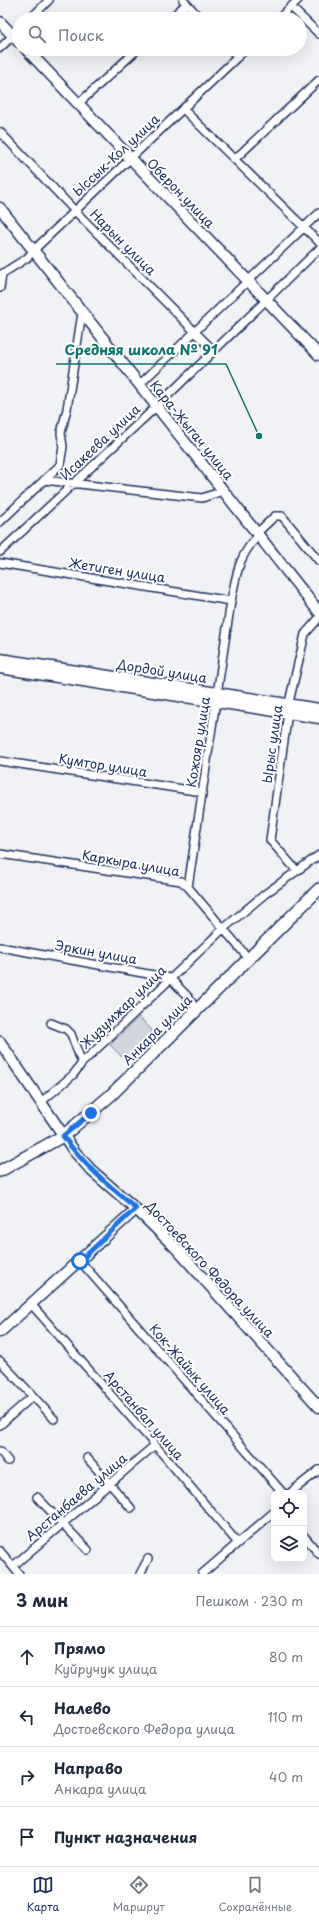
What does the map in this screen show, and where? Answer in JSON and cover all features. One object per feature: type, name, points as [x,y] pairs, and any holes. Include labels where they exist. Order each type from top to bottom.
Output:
[{"type":"main road","name":"Анкара улица","points":[[0,1172],[63,1136],[111,1095],[319,890]]},
{"type":"street","points":[[37,12],[49,0]]},
{"type":"street","points":[[285,12],[298,0]]},
{"type":"street","points":[[176,12],[185,2],[194,12]]},
{"type":"street","points":[[291,6],[297,12]]},
{"type":"street","points":[[0,22],[12,32]]},
{"type":"street","points":[[307,22],[319,34]]},
{"type":"street","points":[[0,48],[12,40]]},
{"type":"street","name":"Оберон улица","points":[[33,56],[248,282],[318,353]]},
{"type":"street","points":[[78,104],[130,56]]},
{"type":"street","name":"Ыссык-Кол улица","points":[[1,274],[27,258],[238,57]]},
{"type":"street","points":[[235,159],[319,80]]},
{"type":"street","points":[[183,109],[319,242]]},
{"type":"street","name":"Нарын улица","points":[[0,132],[75,211],[214,351]]},
{"type":"street","name":"Кара-Жыгач улица","points":[[0,208],[319,612]]},
{"type":"street","name":"Исакеева улица","points":[[139,385],[319,213]]},
{"type":"street","name":"Исакеева улица","points":[[0,552],[156,407],[319,249]]},
{"type":"street","points":[[0,288],[1,274]]},
{"type":"street","name":"Исакеева улица","points":[[0,522],[60,465],[62,456],[62,422],[67,409],[82,313]]},
{"type":"street","points":[[44,480],[74,482],[202,498],[223,491]]},
{"type":"street","name":"Кожояр улица","points":[[188,887],[217,698],[230,601],[239,565],[247,547],[275,516],[282,516],[319,560]]},
{"type":"street","name":"Жетиген улица","points":[[0,563],[230,601]]},
{"type":"street","name":"Ырыс улица","points":[[297,871],[270,840],[288,709],[305,634],[319,618]]},
{"type":"street","name":"Дордой улица","points":[[0,659],[217,698]]},
{"type":"street","name":"Дордой улица","points":[[0,668],[288,709],[319,718]]},
{"type":"street","name":"Дордой улица","points":[[288,709],[319,709]]},
{"type":"street","name":"Кумтор улица","points":[[0,761],[202,792]]},
{"type":"street","name":"Каркыра улица","points":[[0,854],[181,881],[188,887],[249,959]]},
{"type":"street","name":"Жузумжар улица","points":[[41,1102],[73,1075],[82,1063],[170,978],[223,930],[297,871],[312,862],[319,855]]},
{"type":"street","name":"Эркин улица","points":[[0,947],[170,978]]},
{"type":"street","points":[[170,978],[189,998],[197,1011]]},
{"type":"street","points":[[51,1023],[66,1029],[71,1034],[82,1063]]},
{"type":"street","name":"Достоевского Федора улица","points":[[0,1042],[74,1151],[92,1171],[136,1208],[180,1252],[319,1407]]},
{"type":"street","points":[[0,1332],[80,1261],[136,1208]]},
{"type":"street","name":"Кок-Жайык улица","points":[[80,1261],[280,1490]]},
{"type":"street","name":"Арстанбап улица","points":[[31,1304],[155,1445],[237,1542]]},
{"type":"street","points":[[0,1361],[54,1419]]},
{"type":"street","points":[[0,1425],[33,1396]]},
{"type":"street","name":"Арстанбаева улица","points":[[13,1566],[155,1445]]},
{"type":"street","points":[[0,1451],[8,1461]]},
{"type":"street","points":[[87,1458],[132,1508]]},
{"type":"street","points":[[294,1490],[319,1470]]},
{"type":"street","points":[[37,1497],[88,1550]]},
{"type":"street","points":[[202,1574],[237,1542],[271,1514]]},
{"type":"street","points":[[307,1540],[319,1554]]},
{"type":"street","points":[[1,1556],[13,1566],[19,1574]]},
{"type":"street","points":[[140,1574],[148,1560]]},
{"type":"shaded area","points":[[139,1017],[153,1031],[124,1059],[110,1045]]},
{"type":"place","name":"Средняя школа № 91","points":[[259,436]]},
{"type":"route","points":[[80,1261],[136,1208],[92,1171],[63,1136],[91,1113]]}]
